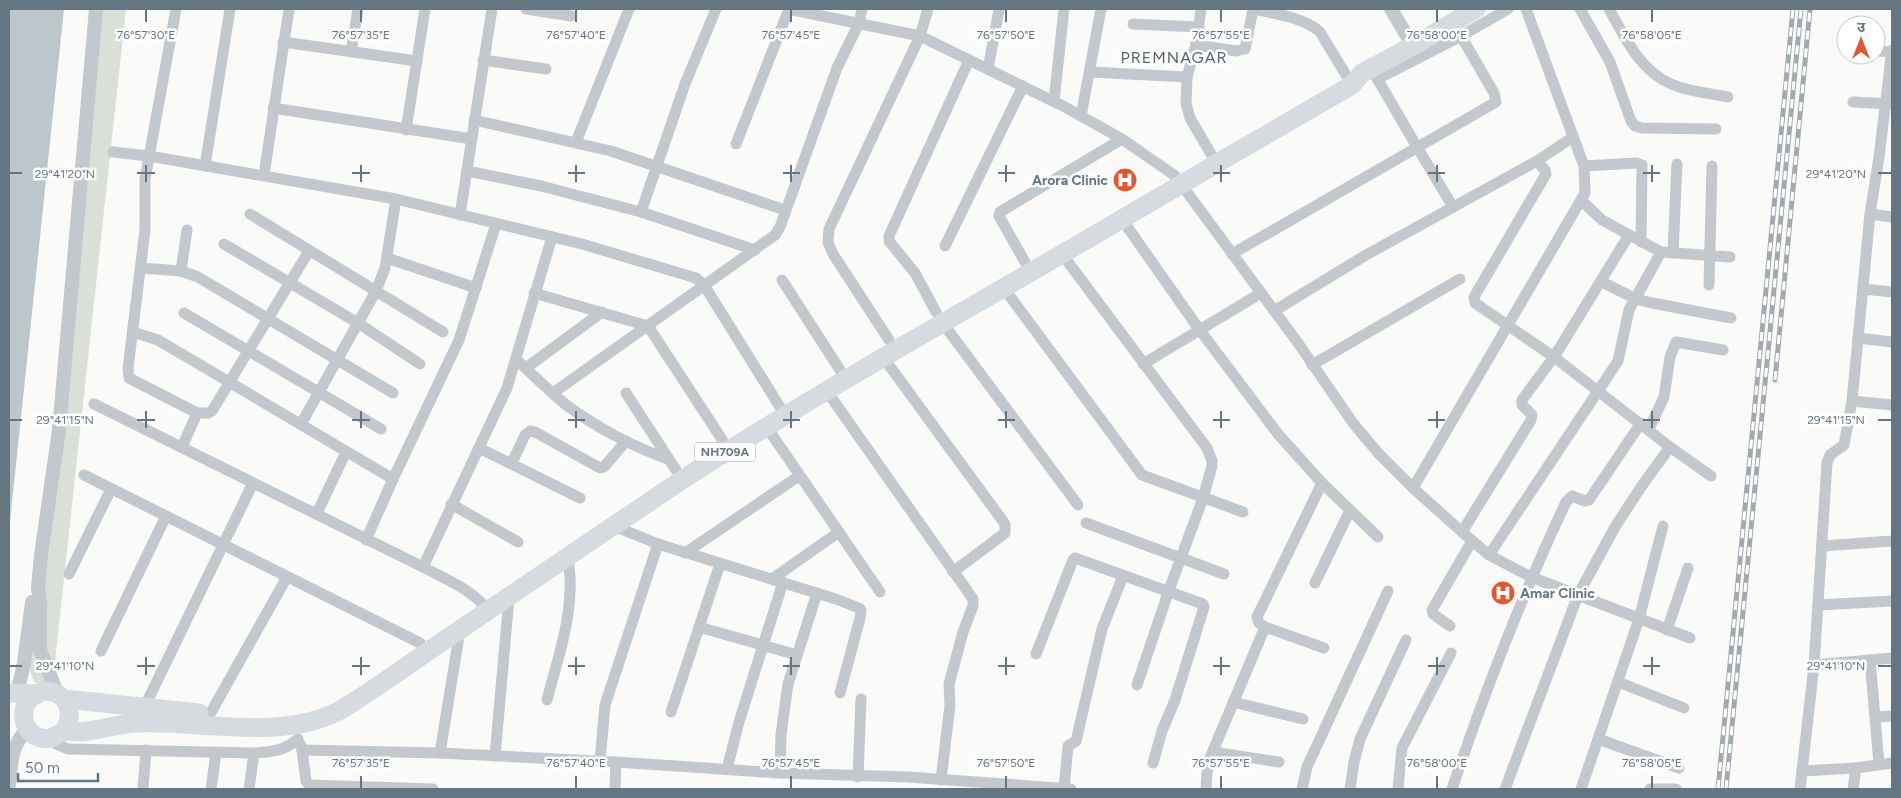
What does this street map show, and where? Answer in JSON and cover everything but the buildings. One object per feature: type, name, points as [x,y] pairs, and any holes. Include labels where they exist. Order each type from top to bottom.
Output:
[{"type":"highway","name":"NH709A","points":[[13,693],[38,694],[44,692],[61,697],[144,708],[210,714],[275,715],[310,710],[325,705],[420,644],[485,606],[672,465],[826,390],[886,349],[1025,262],[1362,76],[1476,9]]},
{"type":"highway","name":"NH709A","points":[[939,317],[1003,287],[1062,254],[1120,218],[1211,154],[1362,76]]},
{"type":"highway","name":"NH709A","points":[[9,711],[39,738],[136,723],[252,727],[294,732],[342,708],[460,630],[485,606],[509,598],[766,426],[782,410],[840,370],[886,349]]},
{"type":"highway","points":[[27,727],[24,716],[27,703],[38,694]]},
{"type":"highway","points":[[59,735],[70,718],[70,712],[61,697]]},
{"type":"street","points":[[61,697],[40,650],[40,603],[38,588],[59,430],[96,9]]},
{"type":"street","points":[[176,9],[144,179],[145,230],[128,368],[129,378],[197,412],[212,411],[231,383],[249,350],[310,251]]},
{"type":"street","points":[[205,166],[230,9]]},
{"type":"street","points":[[264,176],[288,9]]},
{"type":"street","points":[[351,52],[358,9]]},
{"type":"street","points":[[406,130],[425,9]]},
{"type":"street","points":[[460,215],[492,9]]},
{"type":"street","points":[[526,9],[571,16]]},
{"type":"street","points":[[576,142],[629,9]]},
{"type":"street","points":[[641,212],[685,84],[716,9]]},
{"type":"street","points":[[736,144],[788,9],[920,36],[1054,101],[1150,156],[1178,179],[1353,423],[1379,454],[1413,488],[1472,541],[1489,555],[1532,577],[1690,638]]},
{"type":"street","points":[[552,393],[778,232],[838,68],[859,23],[862,9]]},
{"type":"street","points":[[928,9],[920,36],[829,229],[828,242],[886,349],[1005,524],[1005,533],[953,572]]},
{"type":"street","points":[[988,69],[999,9]]},
{"type":"street","points":[[1054,101],[1064,9]]},
{"type":"street","points":[[1081,116],[1101,9]]},
{"type":"street","points":[[1202,9],[1196,46],[1187,77],[1186,104],[1190,118],[1211,154]]},
{"type":"street","points":[[1196,46],[1236,51],[1244,49],[1254,9],[1294,19],[1315,28],[1362,76],[1417,147],[1453,207]]},
{"type":"street","points":[[1391,9],[1413,46]]},
{"type":"street","points":[[1362,76],[1462,36],[1508,9]]},
{"type":"street","points":[[1413,488],[1582,201],[1585,188],[1584,166],[1526,9]]},
{"type":"street","points":[[1580,9],[1610,62],[1631,121],[1635,126],[1642,128],[1716,129]]},
{"type":"street","points":[[1609,9],[1638,58],[1661,78],[1681,88],[1728,97]]},
{"type":"street","points":[[1133,24],[1199,27]]},
{"type":"street","points":[[1232,254],[1496,102],[1494,93],[1462,36]]},
{"type":"street","points":[[283,42],[417,61]]},
{"type":"street","points":[[1800,789],[1814,665],[1827,463],[1830,456],[1844,445],[1852,401],[1870,214],[1889,103],[1892,51]]},
{"type":"street","points":[[484,60],[546,69]]},
{"type":"street","points":[[969,60],[889,236],[889,241],[915,273],[939,317],[1078,506]]},
{"type":"street","points":[[1090,72],[1187,77]]},
{"type":"street","points":[[945,246],[1023,86]]},
{"type":"street","points":[[1853,102],[1889,103]]},
{"type":"street","points":[[273,108],[472,140]]},
{"type":"street","points":[[474,120],[576,142],[656,165],[785,210]]},
{"type":"street","points":[[1274,311],[1366,255],[1537,161],[1573,137]]},
{"type":"street","points":[[1025,262],[999,216],[1001,210],[1122,139]]},
{"type":"street","points":[[113,152],[149,156],[396,199],[582,244],[696,278],[704,284],[782,410]]},
{"type":"street","points":[[1537,161],[1546,174],[1474,297],[1475,303],[1554,357],[1670,447],[1711,476]]},
{"type":"street","points":[[1584,166],[1636,163],[1642,165],[1641,242]]},
{"type":"street","points":[[1489,555],[1618,361],[1626,319],[1634,298],[1667,253],[1678,164]]},
{"type":"street","points":[[1709,285],[1712,166]]},
{"type":"street","points":[[467,171],[541,186],[641,212],[755,250]]},
{"type":"street","points":[[301,424],[376,291],[387,258],[396,199]]},
{"type":"street","points":[[1582,201],[1602,220],[1641,242],[1667,253],[1730,257]]},
{"type":"street","points":[[250,214],[443,332]]},
{"type":"street","points":[[1870,214],[1892,217]]},
{"type":"street","points":[[1120,218],[1278,434],[1322,483],[1378,537]]},
{"type":"street","points":[[366,540],[393,478],[459,340],[496,224]]},
{"type":"street","points":[[181,271],[187,230]]},
{"type":"street","points":[[1462,532],[1532,420],[1532,415],[1522,405],[1522,400],[1554,357],[1602,282],[1629,235]]},
{"type":"street","points":[[423,567],[507,388],[552,237]]},
{"type":"street","points":[[224,244],[358,323],[420,364]]},
{"type":"street","points":[[1062,254],[1210,455],[1212,466],[1203,498],[1168,592],[1137,686]]},
{"type":"street","points":[[387,258],[476,288]]},
{"type":"street","points":[[141,268],[181,271],[204,280],[393,393]]},
{"type":"street","points":[[1312,365],[1460,279]]},
{"type":"street","points":[[782,280],[840,370]]},
{"type":"street","points":[[1602,282],[1634,298],[1662,306],[1731,318]]},
{"type":"street","points":[[1003,287],[1138,471],[1145,477],[1242,512]]},
{"type":"street","points":[[1862,289],[1892,292]]},
{"type":"street","points":[[534,293],[648,326],[723,441]]},
{"type":"street","points":[[1143,364],[1261,293]]},
{"type":"street","points":[[526,368],[602,312]]},
{"type":"street","points":[[184,313],[381,429]]},
{"type":"street","points":[[133,332],[158,340],[393,478]]},
{"type":"street","points":[[1858,338],[1892,342]]},
{"type":"street","points":[[1452,789],[1472,729],[1532,577],[1568,499],[1572,496],[1585,501],[1589,500],[1645,426],[1664,397],[1670,357],[1676,342],[1722,350]]},
{"type":"street","points":[[516,359],[552,393],[580,414],[672,465]]},
{"type":"street","points":[[826,390],[974,602],[963,632],[949,684],[950,705],[941,780]]},
{"type":"street","points":[[626,393],[672,465]]},
{"type":"street","points":[[1852,401],[1892,405]]},
{"type":"street","points":[[94,404],[423,567],[485,606]]},
{"type":"street","points":[[182,447],[197,412]]},
{"type":"street","points":[[766,426],[880,592]]},
{"type":"street","points":[[512,464],[526,435],[530,431],[600,468],[604,467],[626,441]]},
{"type":"street","points":[[1505,789],[1578,595],[1615,527],[1641,486],[1670,447]]},
{"type":"street","points":[[479,448],[580,498]]},
{"type":"street","points":[[317,514],[346,452]]},
{"type":"street","points":[[84,475],[420,644]]},
{"type":"street","points":[[685,553],[799,476]]},
{"type":"street","points":[[144,708],[253,483]]},
{"type":"street","points":[[1322,483],[1258,614],[1259,623],[1265,627],[1324,648]]},
{"type":"street","points":[[69,574],[111,489]]},
{"type":"street","points":[[451,504],[518,542]]},
{"type":"street","points":[[1315,583],[1350,510]]},
{"type":"street","points":[[101,651],[166,516]]},
{"type":"street","points":[[1086,523],[1224,574]]},
{"type":"street","points":[[614,526],[685,553],[856,606],[861,610],[859,624],[840,693]]},
{"type":"street","points":[[1581,789],[1639,619],[1663,526]]},
{"type":"street","points":[[727,769],[739,722],[763,645],[777,581],[840,532]]},
{"type":"street","points":[[1450,626],[1433,614],[1432,610],[1472,541]]},
{"type":"street","points":[[1822,546],[1892,541]]},
{"type":"street","points":[[600,761],[605,705],[658,544]]},
{"type":"street","points":[[547,700],[569,606],[570,581],[568,557]]},
{"type":"street","points":[[1036,654],[1074,559],[1079,559],[1202,603],[1204,607],[1153,763]]},
{"type":"street","points":[[671,712],[720,564]]},
{"type":"street","points":[[1667,630],[1688,568]]},
{"type":"street","points":[[1064,789],[1068,746],[1076,741],[1102,629],[1123,576]]},
{"type":"street","points":[[210,714],[286,577]]},
{"type":"street","points":[[13,693],[24,663],[32,602],[38,588]]},
{"type":"street","points":[[1302,789],[1307,767],[1388,591]]},
{"type":"street","points":[[780,772],[785,702],[797,655],[817,593]]},
{"type":"street","points":[[495,756],[509,598]]},
{"type":"street","points":[[1818,605],[1892,601]]},
{"type":"street","points":[[1206,789],[1208,766],[1212,752],[1265,627]]},
{"type":"street","points":[[699,628],[797,655]]},
{"type":"street","points":[[440,753],[460,630]]},
{"type":"street","points":[[1350,789],[1360,739],[1406,640]]},
{"type":"street","points":[[1398,789],[1402,748],[1451,653]]},
{"type":"street","points":[[1814,665],[1892,658]]},
{"type":"street","points":[[1870,660],[1879,764]]},
{"type":"street","points":[[1618,682],[1684,708]]},
{"type":"street","points":[[858,777],[861,699]]},
{"type":"street","points":[[1233,702],[1303,719]]},
{"type":"street","points":[[1876,717],[1892,716]]},
{"type":"street","points":[[9,785],[15,745],[27,727]]},
{"type":"street","points":[[294,732],[302,750],[306,781],[312,788],[432,789]]},
{"type":"street","points":[[59,735],[56,744],[68,749],[254,753],[283,750],[294,732]]},
{"type":"street","points":[[1598,739],[1679,768]]},
{"type":"street","points":[[143,789],[146,750]]},
{"type":"street","points":[[302,750],[440,753],[600,761],[858,777],[908,777],[1014,787],[1071,789]]},
{"type":"street","points":[[1212,752],[1279,762]]},
{"type":"street","points":[[212,789],[216,753]]},
{"type":"street","points":[[249,789],[254,753]]},
{"type":"street","points":[[615,789],[616,762]]},
{"type":"street","points":[[1802,771],[1856,768],[1892,763]]},
{"type":"street","points":[[1853,789],[1856,768]]},
{"type":"street","points":[[908,777],[908,789]]},
{"type":"street","points":[[1650,789],[1676,788]]},
{"type":"shaded area","points":[[9,9],[64,9],[9,531]]},
{"type":"shaded area","points":[[97,9],[126,9],[52,689],[34,682],[27,662]]},
{"type":"railway","points":[[1718,789],[1793,9]]},
{"type":"railway","points":[[1726,789],[1801,9]]},
{"type":"railway","points":[[1775,380],[1810,9]]},
{"type":"place","name":"Arora Clinic","points":[[1125,180]]},
{"type":"place","name":"Amar Clinic","points":[[1503,593]]},
{"type":"district","name":"PREMNAGAR","points":[[1174,57]]}]
